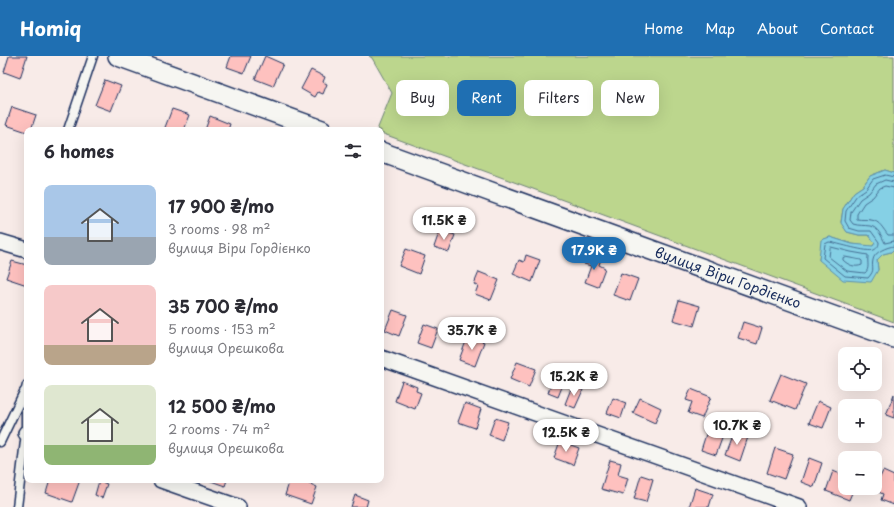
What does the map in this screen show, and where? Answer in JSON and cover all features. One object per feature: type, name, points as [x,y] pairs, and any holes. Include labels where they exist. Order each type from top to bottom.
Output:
[{"type":"street","points":[[118,56],[314,127]]},
{"type":"street","name":"вулиця Віри Гордієнко","points":[[384,153],[894,338]]},
{"type":"street","points":[[0,242],[24,249]]},
{"type":"street","points":[[384,359],[799,507]]},
{"type":"street","points":[[170,483],[238,507]]},
{"type":"lane","points":[[69,127],[93,56]]},
{"type":"lane","points":[[0,442],[24,391]]},
{"type":"lane","points":[[17,507],[24,455]]},
{"type":"green space","points":[[369,56],[894,56],[894,173],[885,170],[870,176],[863,186],[854,192],[843,209],[841,222],[847,232],[859,235],[869,235],[875,243],[872,247],[852,244],[830,237],[822,240],[819,260],[878,270],[877,260],[883,254],[891,252],[894,249],[894,322],[384,134],[384,127],[378,127],[392,93],[372,58]]},
{"type":"water","points":[[885,170],[894,173],[894,249],[891,252],[883,254],[877,260],[878,270],[871,282],[843,280],[819,260],[821,240],[830,237],[852,244],[873,246],[875,243],[869,235],[859,235],[847,232],[841,223],[843,209],[854,192],[863,186],[870,176]]},
{"type":"building","points":[[9,56],[27,56],[20,78],[4,72]]},
{"type":"building","points":[[231,56],[251,56],[244,73],[227,67]]},
{"type":"building","points":[[265,56],[283,64],[273,86],[255,79]]},
{"type":"building","points":[[311,70],[325,77],[323,82],[327,84],[323,94],[318,92],[315,97],[301,89]]},
{"type":"building","points":[[105,80],[121,86],[111,111],[95,105]]},
{"type":"building","points":[[12,107],[36,115],[32,127],[24,127],[24,131],[6,125]]},
{"type":"building","points":[[172,109],[190,115],[185,127],[165,127]]},
{"type":"building","points":[[210,116],[230,124],[229,127],[206,127]]},
{"type":"building","points":[[440,230],[455,235],[449,252],[434,247]]},
{"type":"building","points":[[406,249],[425,256],[419,274],[399,266]]},
{"type":"building","points":[[588,254],[601,259],[599,265],[605,268],[598,287],[585,282],[591,266],[584,264]]},
{"type":"building","points":[[526,255],[540,260],[532,282],[513,274],[519,260],[524,262]]},
{"type":"building","points":[[12,261],[24,264],[24,284],[6,278]]},
{"type":"building","points":[[479,272],[499,280],[491,300],[475,294],[478,286],[474,284]]},
{"type":"building","points":[[621,273],[638,279],[630,301],[613,295]]},
{"type":"building","points":[[679,300],[700,306],[694,326],[673,320]]},
{"type":"building","points":[[393,310],[407,315],[399,336],[385,330]]},
{"type":"building","points":[[743,322],[762,328],[757,344],[738,338]]},
{"type":"building","points":[[424,324],[438,329],[431,348],[417,343]]},
{"type":"building","points":[[468,336],[484,342],[475,366],[459,360]]},
{"type":"building","points":[[517,362],[536,369],[529,387],[510,379]]},
{"type":"building","points":[[551,366],[568,372],[558,397],[548,393],[553,378],[548,376]]},
{"type":"building","points":[[781,374],[806,384],[795,410],[770,400]]},
{"type":"building","points":[[402,381],[417,387],[416,391],[421,393],[415,409],[395,401]]},
{"type":"building","points":[[572,386],[583,390],[575,408],[565,404]]},
{"type":"building","points":[[691,389],[711,397],[702,418],[688,413],[692,402],[686,400]]},
{"type":"building","points":[[894,394],[894,418],[886,415]]},
{"type":"building","points":[[613,398],[626,403],[621,418],[607,413]]},
{"type":"building","points":[[640,398],[661,408],[655,423],[633,413]]},
{"type":"building","points":[[818,401],[831,407],[823,428],[809,423]]},
{"type":"building","points":[[465,403],[481,409],[475,428],[458,422]]},
{"type":"building","points":[[495,418],[508,422],[502,440],[489,435]]},
{"type":"building","points":[[708,428],[724,433],[716,455],[701,450]]},
{"type":"building","points":[[734,431],[748,437],[740,461],[725,455]]},
{"type":"building","points":[[560,441],[579,448],[573,465],[554,458]]},
{"type":"building","points":[[775,448],[793,454],[784,479],[767,473]]},
{"type":"building","points":[[809,458],[822,463],[814,487],[801,482]]},
{"type":"building","points":[[610,460],[621,463],[618,475],[628,478],[623,495],[601,489]]},
{"type":"building","points":[[833,471],[838,473],[838,495],[851,495],[849,500],[826,491]]},
{"type":"building","points":[[883,471],[894,476],[894,505],[881,500],[883,494]]},
{"type":"building","points":[[641,475],[653,479],[646,502],[634,499]]},
{"type":"building","points":[[49,483],[79,483],[72,502],[46,493]]},
{"type":"building","points":[[98,483],[107,484],[102,498],[95,495]]},
{"type":"building","points":[[216,483],[226,483],[225,486]]},
{"type":"building","points":[[289,483],[308,483],[317,487],[311,504],[285,495]]},
{"type":"building","points":[[695,488],[713,494],[709,507],[689,507]]},
{"type":"building","points":[[355,495],[368,500],[366,507],[351,507]]}]
